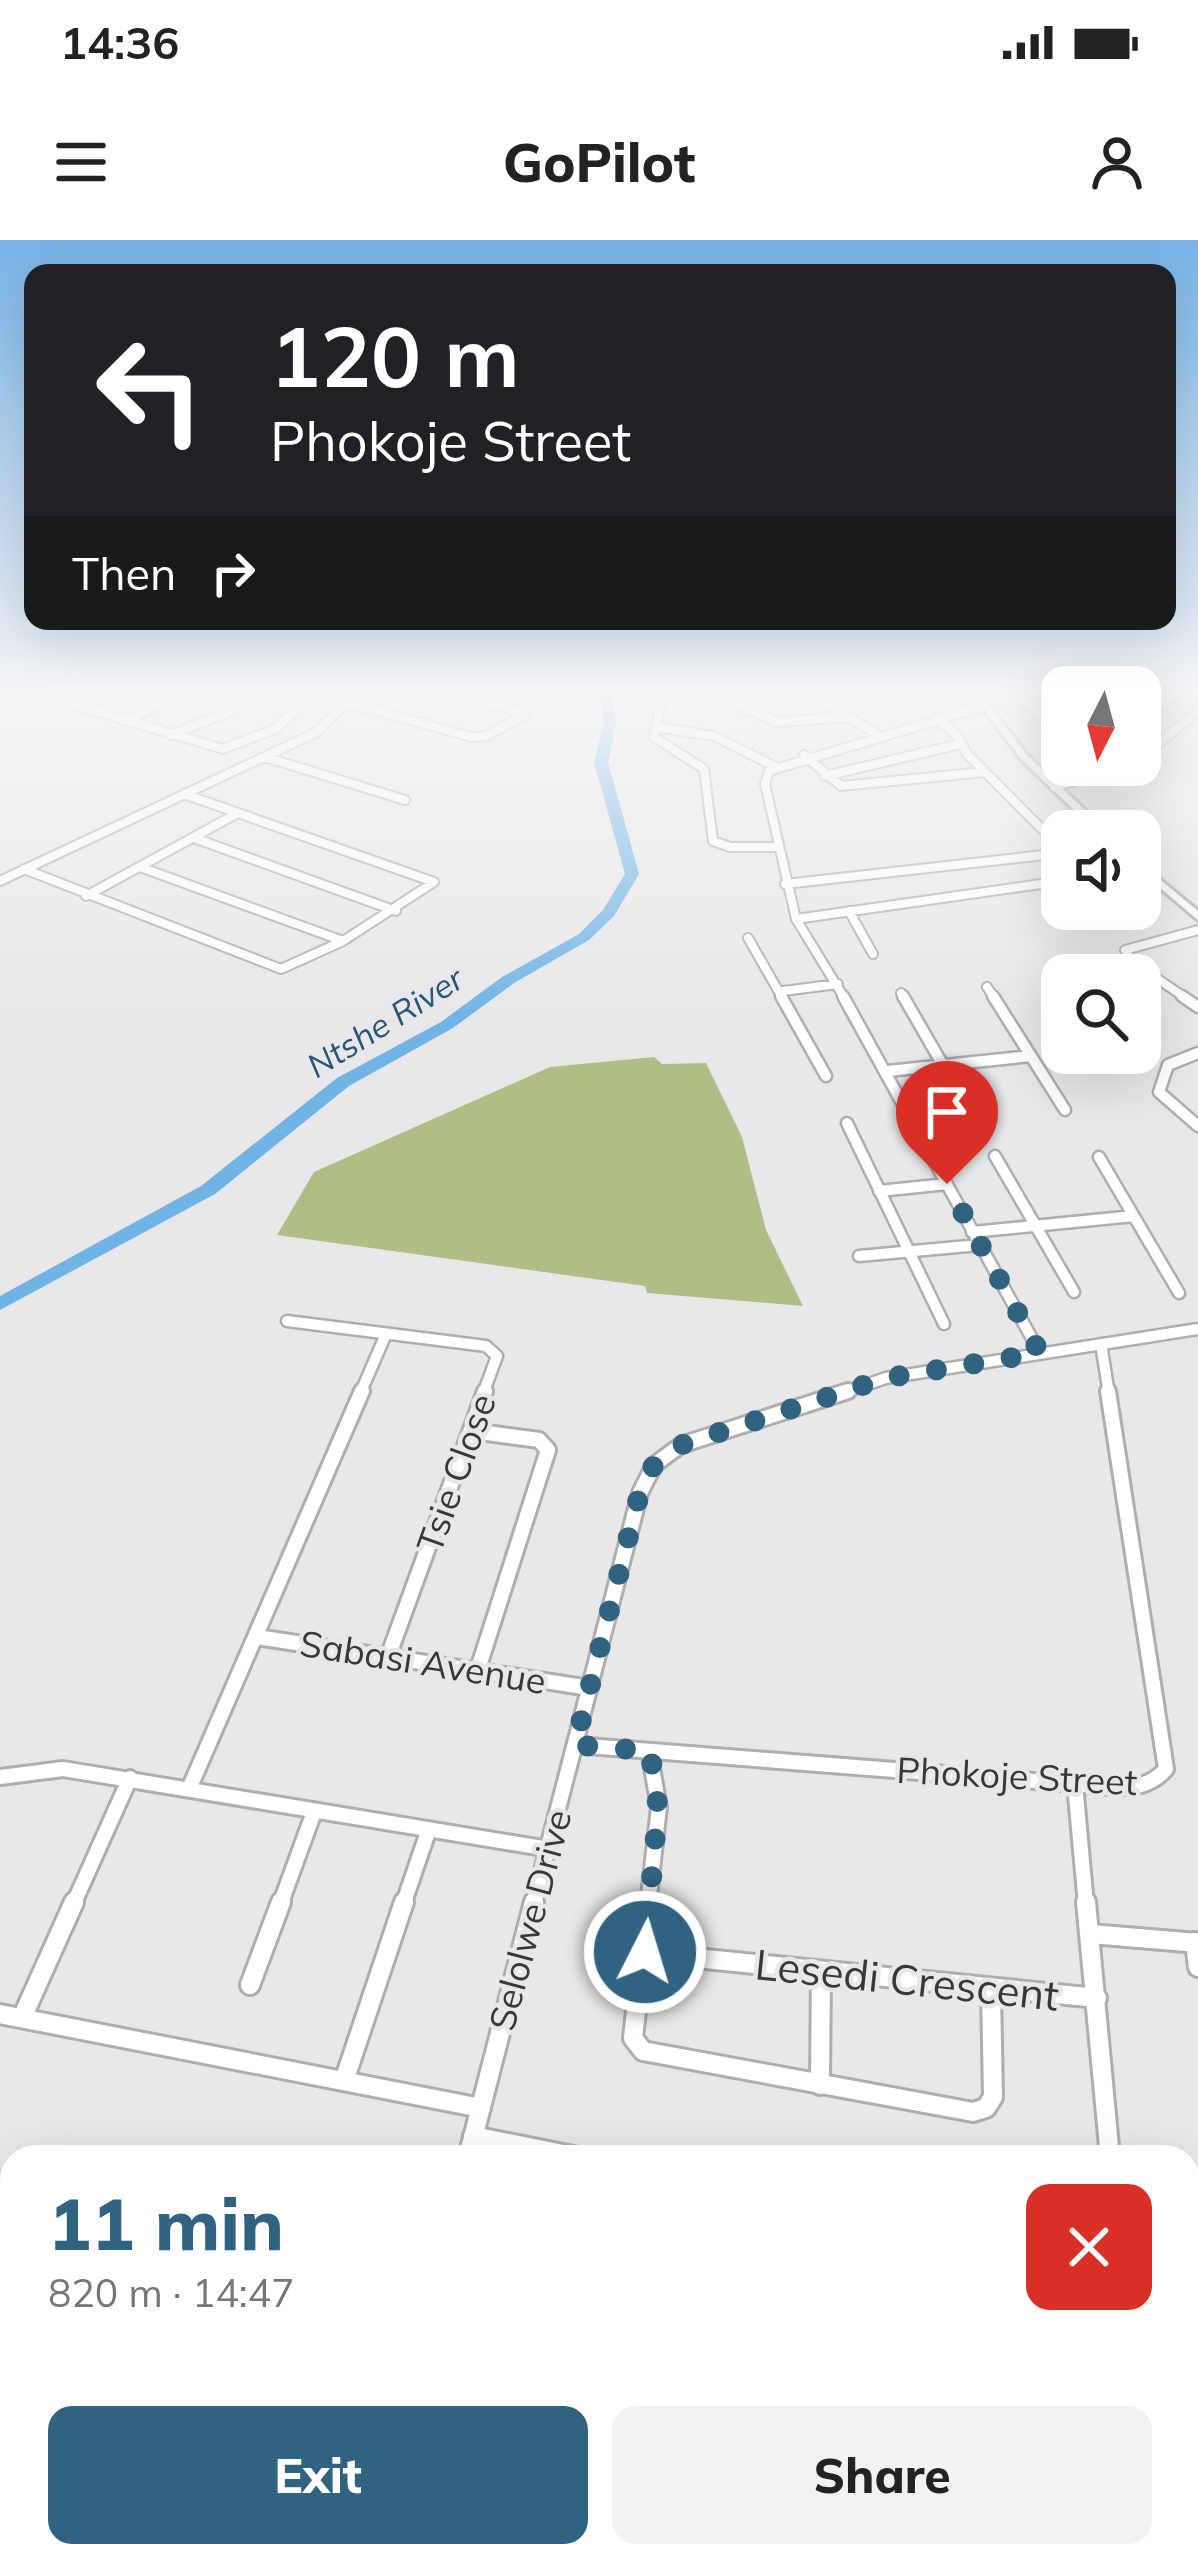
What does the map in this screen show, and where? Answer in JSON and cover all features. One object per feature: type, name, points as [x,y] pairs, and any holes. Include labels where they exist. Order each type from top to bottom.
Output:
[{"type":"street","points":[[0,881],[166,803]]},
{"type":"street","points":[[24,869],[281,969],[343,941],[434,882],[206,803]]},
{"type":"street","points":[[708,803],[713,841],[730,847],[778,847]]},
{"type":"street","points":[[769,803],[796,919],[888,1071],[1040,1353]]},
{"type":"street","points":[[1014,803],[1041,830]]},
{"type":"street","points":[[86,896],[236,814]]},
{"type":"street","points":[[194,838],[396,910]]},
{"type":"street","points":[[785,884],[1041,854]]},
{"type":"street","points":[[140,867],[343,941]]},
{"type":"street","points":[[796,919],[1041,884]]},
{"type":"street","points":[[1161,886],[1198,917]]},
{"type":"street","points":[[849,911],[873,954]]},
{"type":"street","points":[[1198,931],[1139,942],[1125,950],[1133,962],[1198,1006]]},
{"type":"street","points":[[748,938],[783,992],[826,1076]]},
{"type":"street","points":[[783,992],[838,984]]},
{"type":"street","points":[[987,987],[1065,1109]]},
{"type":"street","points":[[902,993],[974,1119]]},
{"type":"street","points":[[1198,1053],[1168,1065],[1159,1092],[1198,1126]]},
{"type":"street","points":[[888,1071],[1031,1056]]},
{"type":"street","points":[[847,1123],[944,1324]]},
{"type":"street","points":[[995,1156],[1074,1292]]},
{"type":"street","points":[[1099,1157],[1179,1292]]},
{"type":"street","points":[[879,1191],[947,1184]]},
{"type":"street","points":[[859,1256],[910,1251],[1035,1225],[1134,1216]]},
{"type":"street","name":"Tsie Close","points":[[287,1322],[494,1350],[497,1356],[388,1657]]},
{"type":"street","name":"Selolwe Drive","points":[[471,2145],[640,1492],[666,1455],[867,1383],[1198,1329]]},
{"type":"street","points":[[189,1789],[386,1334]]},
{"type":"street","name":"Phokoje Street","points":[[575,1745],[1075,1784],[1144,1787],[1159,1781],[1166,1769],[1101,1344]]},
{"type":"street","points":[[472,1431],[538,1440],[548,1450],[478,1669]]},
{"type":"street","name":"Sabasi Avenue","points":[[257,1637],[590,1688]]},
{"type":"street","points":[[650,1751],[658,1807],[633,2038],[643,2051],[973,2113],[986,2108],[993,2097],[992,1989]]},
{"type":"street","points":[[0,1777],[44,1768],[130,1778],[549,1849]]},
{"type":"street","points":[[22,2018],[130,1778]]},
{"type":"street","points":[[1075,1784],[1109,2145]]},
{"type":"street","points":[[250,1985],[314,1812]]},
{"type":"street","points":[[344,2081],[428,1829]]},
{"type":"street","points":[[1091,1934],[1196,1943],[1198,1967]]},
{"type":"street","name":"Lesedi Crescent","points":[[645,1952],[1097,1998]]},
{"type":"street","points":[[820,2084],[821,1972]]},
{"type":"street","points":[[0,2014],[481,2108]]},
{"type":"street","points":[[473,2136],[518,2145]]},
{"type":"green space","points":[[654,1057],[662,1064],[706,1063],[742,1137],[766,1230],[803,1306],[647,1293],[645,1286],[277,1235],[314,1172],[550,1067]]},
{"type":"waterway","name":"Ntshe River","points":[[0,1304],[208,1190],[343,1082],[447,1025],[508,980],[584,937],[609,913],[632,874],[612,803]]},
{"type":"route","points":[[645,1952],[658,1807],[650,1751],[575,1745],[640,1492],[654,1465],[681,1445],[886,1378],[1040,1353],[947,1184]]}]
